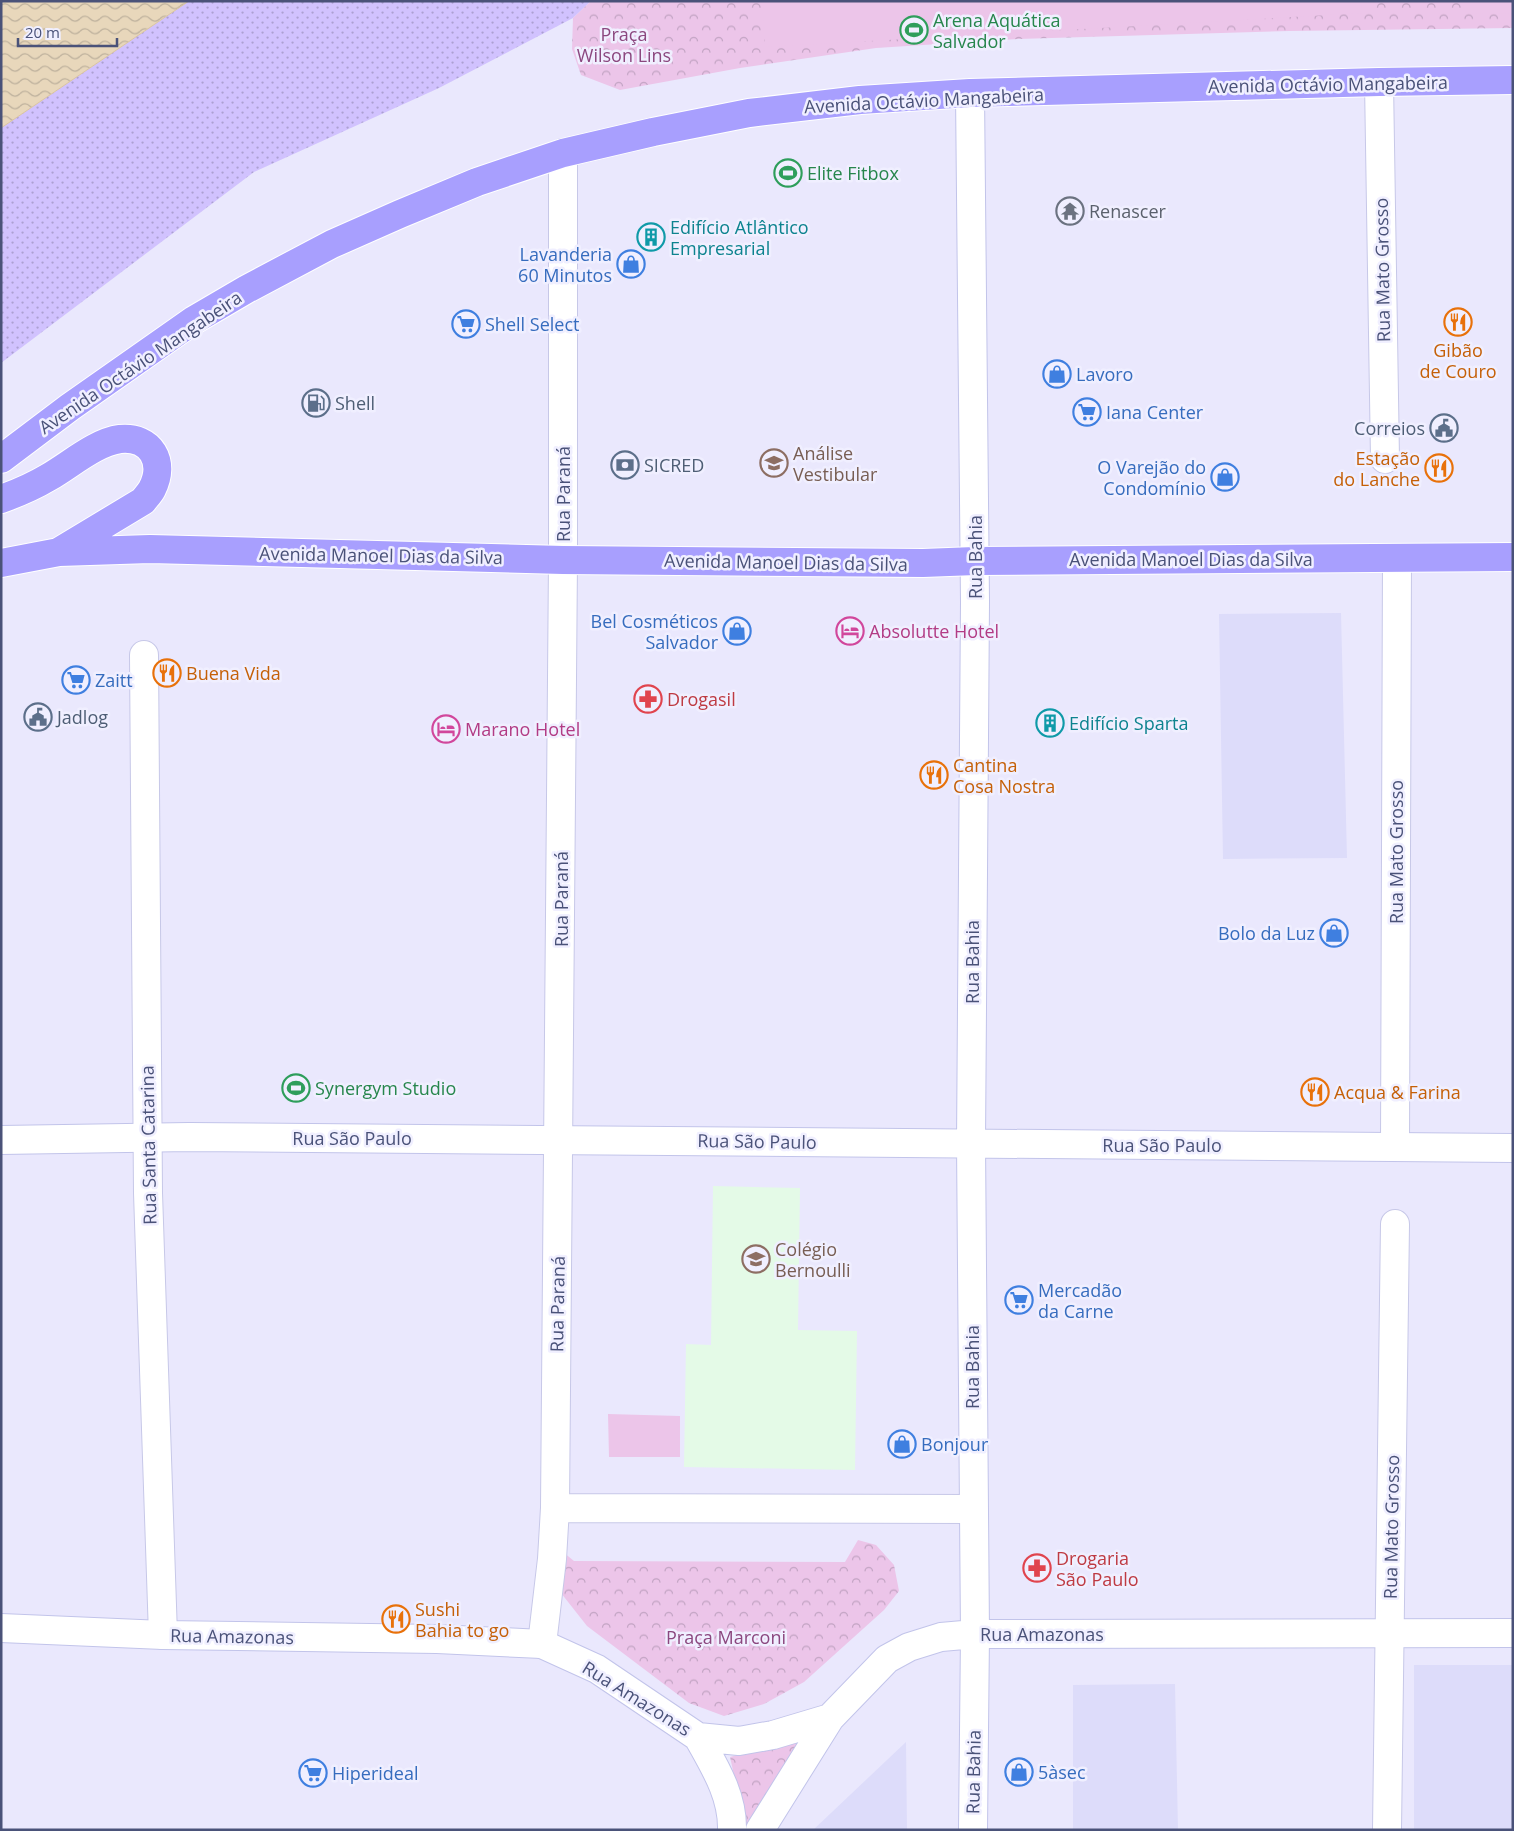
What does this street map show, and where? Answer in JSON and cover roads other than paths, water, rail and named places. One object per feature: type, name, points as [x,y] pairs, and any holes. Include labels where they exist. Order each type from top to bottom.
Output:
[{"type":"main road","name":"Avenida Octávio Mangabeira","points":[[1,459],[70,407],[194,320],[247,289],[332,244],[400,214],[477,182],[563,153],[652,132],[749,113],[860,100],[970,94],[1513,80]]},
{"type":"main road","points":[[1,499],[23,491],[102,444],[119,439],[136,440],[148,447],[157,458],[157,472],[152,489],[143,501],[59,552],[1,564]]},
{"type":"main road","name":"Avenida Manoel Dias da Silva","points":[[59,552],[150,549],[563,560],[923,563],[1513,557]]},
{"type":"street","name":"Rua Mato Grosso","points":[[1379,82],[1385,459]]},
{"type":"street","name":"Rua Bahia","points":[[970,94],[975,561],[970,1143],[975,1634],[972,1830]]},
{"type":"street","name":"Rua Paraná","points":[[542,1644],[552,1559],[555,1508],[563,560],[563,153]]},
{"type":"street","name":"Rua Mato Grosso","points":[[1395,1147],[1397,558]]},
{"type":"street","name":"Rua Santa Catarina","points":[[144,655],[147,1137],[163,1635]]},
{"type":"street","name":"Rua São Paulo","points":[[1,1140],[147,1137],[559,1139],[1513,1148]]},
{"type":"street","name":"Rua Mato Grosso","points":[[1387,1830],[1395,1224]]},
{"type":"street","points":[[555,1508],[973,1509]]},
{"type":"street","name":"Rua Amazonas","points":[[1,1628],[163,1635],[437,1639],[542,1644],[597,1669],[698,1737],[739,1741],[773,1735],[830,1718],[888,1659],[909,1647],[941,1637],[975,1634],[1513,1633]]},
{"type":"street","points":[[760,1830],[830,1718]]},
{"type":"street","points":[[698,1737],[724,1785],[730,1804],[732,1830]]},
{"type":"water","points":[[1,1],[189,1],[1,128]]},
{"type":"place","name":"Arena Aquática Salvador","points":[[914,30]]},
{"type":"place","name":"Elite Fitbox","points":[[788,173]]},
{"type":"place","name":"Renascer","points":[[1070,211]]},
{"type":"place","name":"Edifício Atlântico Empresarial","points":[[651,237]]},
{"type":"place","name":"Lavanderia 60 Minutos","points":[[631,264]]},
{"type":"place","name":"Gibão de Couro","points":[[1458,322]]},
{"type":"place","name":"Shell Select","points":[[466,324]]},
{"type":"place","name":"Lavoro","points":[[1057,374]]},
{"type":"place","name":"Shell","points":[[316,403]]},
{"type":"place","name":"Iana Center","points":[[1087,412]]},
{"type":"place","name":"Correios","points":[[1444,428]]},
{"type":"place","name":"Análise Vestibular","points":[[774,463]]},
{"type":"place","name":"SICRED","points":[[625,465]]},
{"type":"place","name":"Estação do Lanche","points":[[1439,468]]},
{"type":"place","name":"O Varejão do Condomínio","points":[[1225,477]]},
{"type":"place","name":"Bel Cosméticos Salvador","points":[[737,631]]},
{"type":"place","name":"Absolutte Hotel","points":[[850,631]]},
{"type":"place","name":"Buena Vida","points":[[167,673]]},
{"type":"place","name":"Zaitt","points":[[76,680]]},
{"type":"place","name":"Drogasil","points":[[648,699]]},
{"type":"place","name":"Jadlog","points":[[38,717]]},
{"type":"place","name":"Edifício Sparta","points":[[1050,723]]},
{"type":"place","name":"Marano Hotel","points":[[446,729]]},
{"type":"place","name":"Cantina Cosa Nostra","points":[[934,775]]},
{"type":"place","name":"Bolo da Luz","points":[[1334,933]]},
{"type":"place","name":"Synergym Studio","points":[[296,1088]]},
{"type":"place","name":"Acqua & Farina","points":[[1315,1092]]},
{"type":"place","name":"Colégio Bernoulli","points":[[756,1259]]},
{"type":"place","name":"Mercadão da Carne","points":[[1019,1300]]},
{"type":"place","name":"Bonjour","points":[[902,1444]]},
{"type":"place","name":"Drogaria São Paulo","points":[[1037,1568]]},
{"type":"place","name":"Sushi Bahia to go","points":[[396,1619]]},
{"type":"place","name":"5àsec","points":[[1019,1772]]},
{"type":"place","name":"Hiperideal","points":[[313,1773]]},
{"type":"park label","name":"Praça Wilson Lins","points":[[624,44]]},
{"type":"park label","name":"Praça Marconi","points":[[726,1637]]}]
